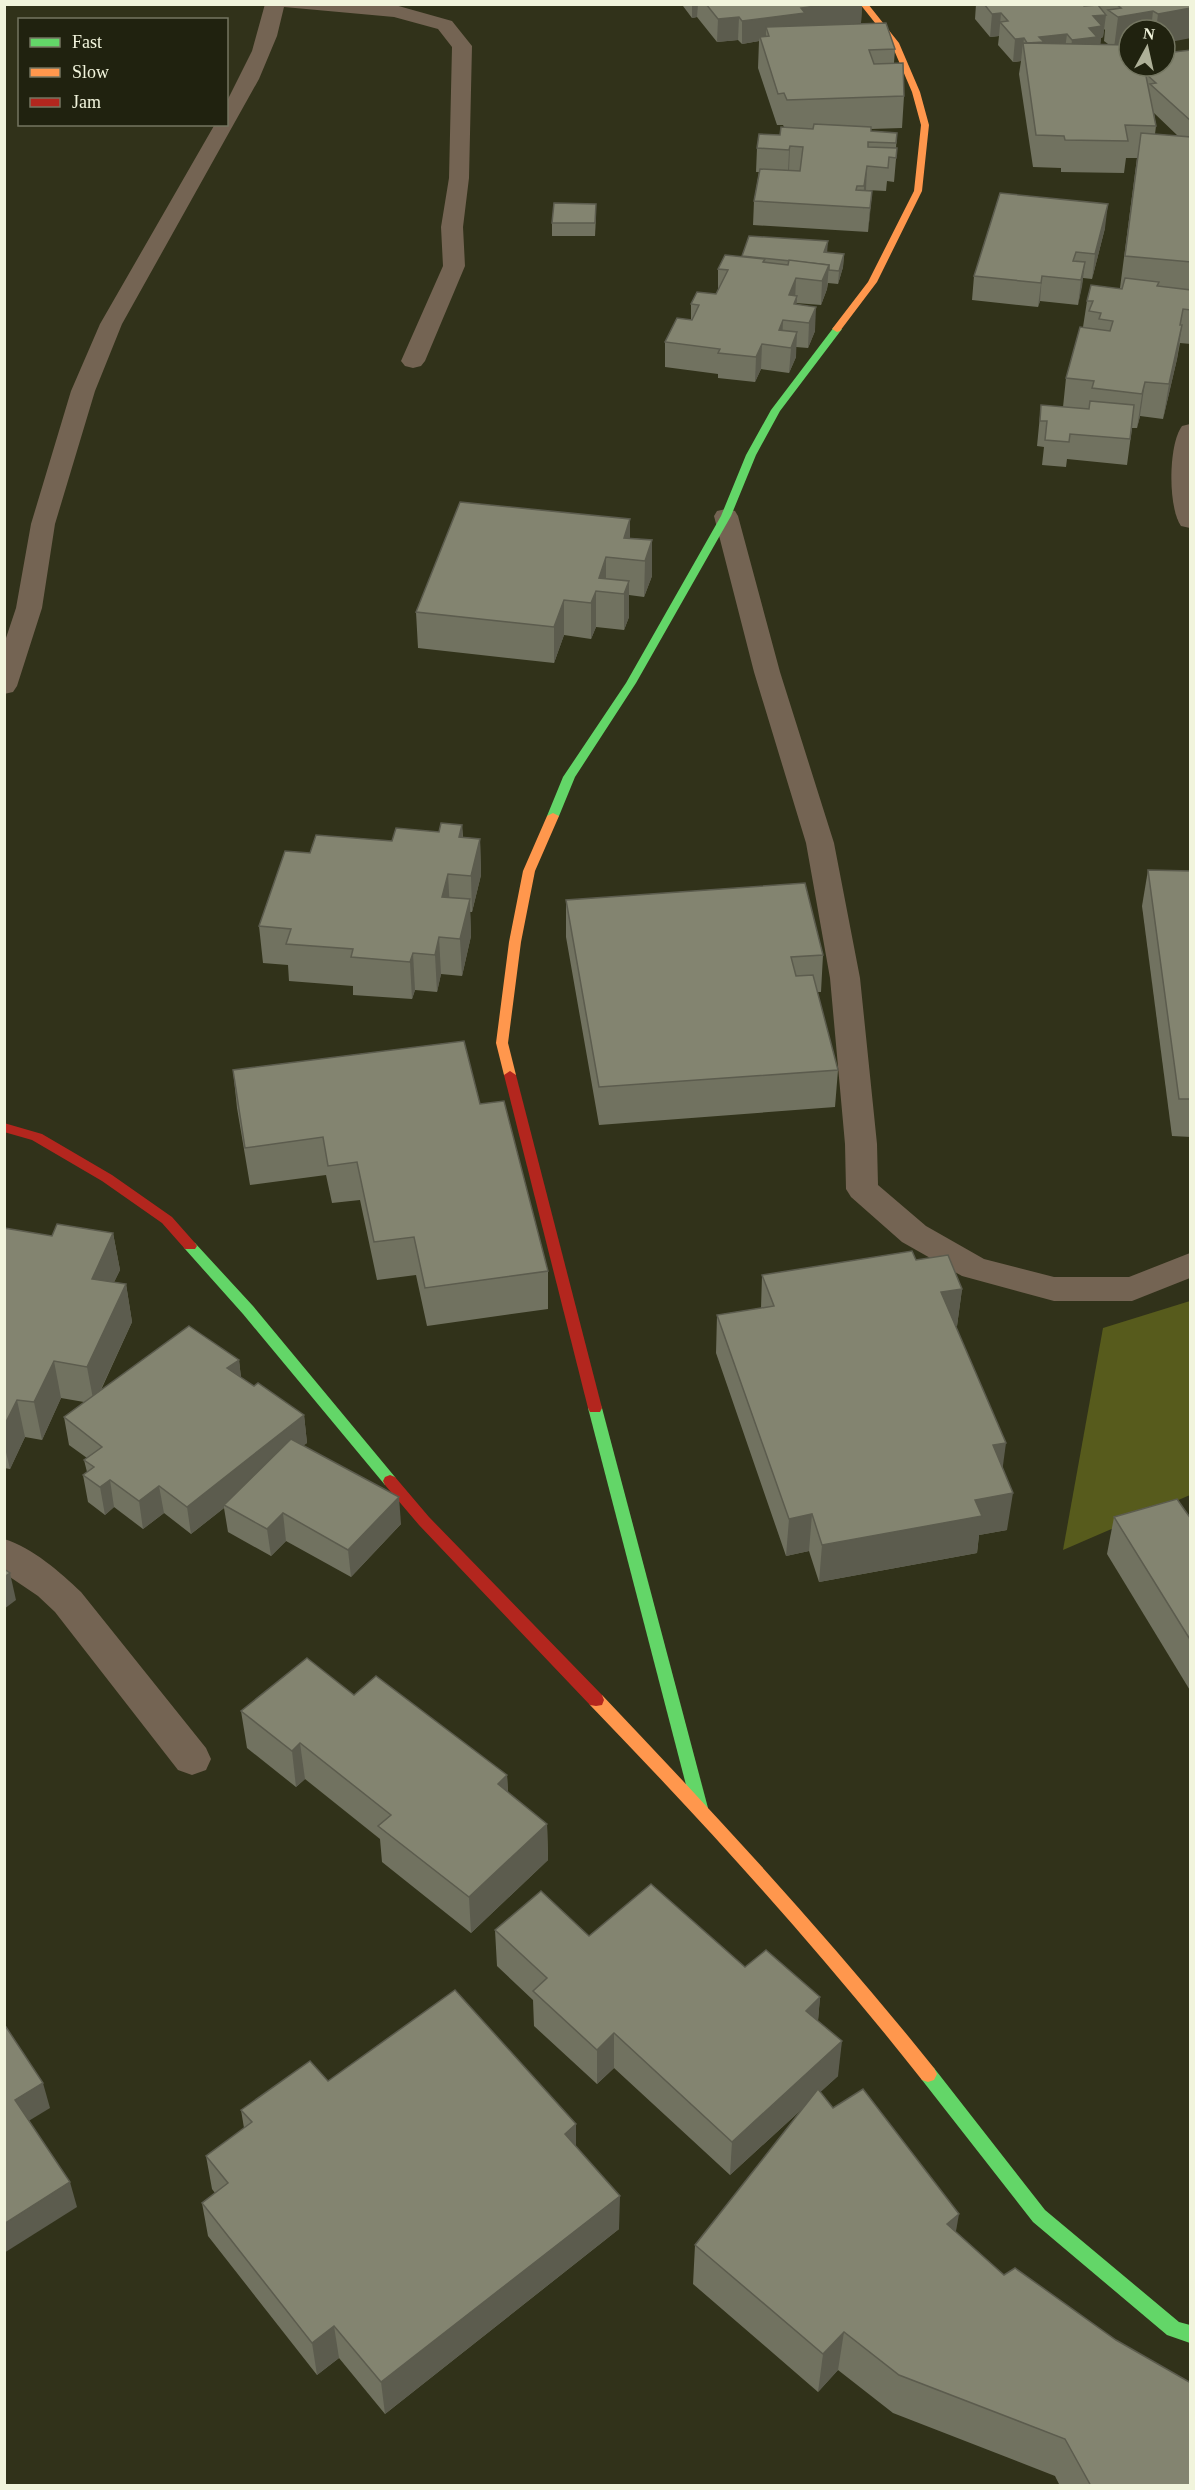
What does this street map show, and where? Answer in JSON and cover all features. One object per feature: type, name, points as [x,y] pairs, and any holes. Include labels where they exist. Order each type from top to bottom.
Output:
[{"type":"street","points":[[228,119],[255,69],[269,36],[275,4]]},
{"type":"street","points":[[291,4],[395,11],[445,26],[462,46],[459,178],[452,227],[454,266],[413,361]]},
{"type":"street","points":[[700,1808],[633,1558],[502,1043],[515,942],[529,871],[564,788],[631,684],[726,516],[751,455],[776,410],[872,282],[918,191],[925,125],[916,92],[895,43],[864,4]]},
{"type":"street","points":[[4,686],[29,608],[43,524],[82,391],[111,324],[224,126]]},
{"type":"street","points":[[1191,431],[1184,461],[1187,515],[1191,521]]},
{"type":"street","points":[[726,516],[764,661],[820,843],[845,978],[861,1144],[862,1189],[915,1234],[974,1268],[1054,1289],[1132,1289],[1191,1265]]},
{"type":"street","points":[[4,1127],[37,1137],[107,1178],[167,1220],[248,1310],[424,1521],[700,1808],[885,2019],[1039,2216],[1174,2329],[1191,2334]]},
{"type":"street","points":[[4,1553],[51,1586],[68,1602],[192,1759]]},
{"type":"green space","points":[[1190,1301],[1190,1495],[1063,1550],[1103,1328]]},
{"type":"building","points":[[706,4],[831,4],[801,8],[805,13],[742,21],[739,17],[718,19]]},
{"type":"building","points":[[984,4],[1098,5],[1106,15],[1093,16],[1102,26],[1089,28],[1097,37],[1072,40],[1067,34],[1039,37],[1044,42],[1027,43],[1024,38],[1015,39],[1000,22],[1008,21],[1001,13],[992,14]]},
{"type":"building","points":[[1116,4],[1191,4],[1191,8],[1158,14],[1153,11],[1118,17],[1108,10],[1121,8]]},
{"type":"building","points":[[886,23],[895,49],[869,50],[874,64],[903,63],[904,96],[787,100],[784,93],[778,94],[760,37],[769,36],[766,27]]},
{"type":"building","points":[[1023,43],[1117,45],[1117,78],[1146,78],[1156,126],[1125,125],[1128,141],[1065,140],[1064,136],[1036,135]]},
{"type":"building","points":[[1191,50],[1191,121],[1150,84],[1156,83],[1150,78],[1177,78],[1177,52]]},
{"type":"building","points":[[814,124],[871,127],[871,131],[897,133],[896,143],[868,142],[868,147],[897,148],[896,158],[889,157],[888,168],[867,166],[864,186],[857,186],[856,190],[872,191],[870,208],[754,201],[760,169],[800,171],[803,147],[790,146],[789,150],[757,148],[759,134],[780,135],[781,127],[813,129]]},
{"type":"building","points":[[1141,133],[1191,137],[1191,262],[1125,256]]},
{"type":"building","points":[[1000,193],[1108,204],[1095,254],[1076,252],[1073,261],[1085,262],[1081,280],[1042,276],[1041,283],[974,276]]},
{"type":"building","points":[[554,203],[596,204],[595,223],[552,223]]},
{"type":"building","points":[[749,236],[828,241],[824,252],[844,254],[839,271],[829,270],[829,265],[742,256]]},
{"type":"building","points":[[725,255],[765,259],[763,262],[788,265],[789,260],[829,265],[822,281],[796,278],[789,295],[797,296],[794,304],[816,307],[809,323],[783,320],[779,330],[797,332],[791,348],[762,344],[756,357],[718,353],[720,349],[665,342],[677,318],[692,320],[699,305],[691,304],[697,292],[716,294],[728,270],[718,269]]},
{"type":"building","points":[[1125,278],[1159,282],[1157,286],[1191,290],[1191,310],[1183,309],[1180,325],[1182,325],[1169,384],[1145,382],[1142,394],[1092,388],[1094,381],[1066,378],[1080,327],[1110,331],[1113,321],[1099,319],[1101,313],[1089,311],[1093,301],[1087,301],[1091,285],[1122,289]]},
{"type":"building","points":[[1090,401],[1134,405],[1130,439],[1070,434],[1069,442],[1045,440],[1047,421],[1040,421],[1041,405],[1089,409]]},
{"type":"building","points":[[460,502],[630,519],[624,538],[652,540],[645,561],[606,557],[599,578],[629,581],[624,594],[596,591],[591,603],[564,600],[554,627],[416,612]]},
{"type":"building","points":[[441,823],[462,825],[459,837],[480,839],[471,876],[448,874],[442,897],[470,899],[460,939],[439,937],[435,955],[413,953],[410,962],[351,957],[353,949],[286,944],[291,929],[259,926],[285,851],[310,853],[316,835],[392,841],[396,828],[439,832]]},
{"type":"building","points":[[1148,870],[1191,871],[1191,1099],[1179,1099]]},
{"type":"building","points":[[805,883],[823,955],[791,957],[796,976],[813,975],[838,1070],[599,1087],[566,900]]},
{"type":"building","points":[[464,1041],[480,1104],[504,1101],[548,1271],[425,1288],[414,1237],[374,1242],[357,1162],[328,1166],[323,1137],[245,1148],[233,1070]]},
{"type":"building","points":[[57,1224],[113,1233],[92,1279],[126,1284],[87,1367],[54,1361],[34,1402],[17,1400],[4,1426],[4,1228],[52,1236]]},
{"type":"building","points":[[912,1251],[916,1260],[948,1255],[962,1289],[941,1292],[1006,1443],[993,1445],[1013,1493],[975,1500],[982,1516],[822,1545],[812,1514],[789,1519],[717,1315],[774,1306],[762,1275]]},
{"type":"building","points":[[189,1326],[239,1360],[227,1368],[254,1386],[258,1383],[304,1415],[187,1507],[159,1486],[139,1501],[110,1480],[100,1487],[83,1475],[94,1467],[84,1460],[102,1447],[64,1417]]},
{"type":"building","points":[[291,1439],[399,1497],[348,1550],[283,1513],[267,1529],[224,1505]]},
{"type":"building","points":[[1177,1499],[1191,1519],[1191,1641],[1114,1517]]},
{"type":"building","points":[[4,1569],[10,1573],[4,1577]]},
{"type":"building","points":[[307,1658],[354,1695],[376,1676],[507,1775],[498,1784],[547,1824],[469,1897],[378,1826],[391,1815],[300,1743],[292,1751],[241,1711]]},
{"type":"building","points":[[651,1884],[745,1967],[766,1950],[820,1997],[806,2011],[842,2041],[732,2142],[614,2033],[597,2050],[533,1991],[547,1978],[495,1930],[541,1891],[589,1936]]},
{"type":"building","points":[[455,1990],[576,2124],[565,2134],[620,2196],[381,2382],[334,2326],[312,2343],[202,2203],[228,2183],[206,2156],[252,2122],[241,2110],[310,2061],[328,2081]]},
{"type":"building","points":[[6,2027],[43,2083],[15,2100],[70,2182],[4,2224],[4,2028]]},
{"type":"building","points":[[818,2089],[833,2108],[863,2089],[959,2214],[947,2224],[1004,2275],[1015,2268],[1116,2340],[1191,2383],[1191,2486],[1091,2486],[1065,2439],[899,2375],[844,2332],[823,2354],[695,2245]]},
{"type":"traffic: fast","points":[[553,816],[569,777],[631,683],[726,516],[751,455],[776,410],[837,329]]},
{"type":"traffic: fast","points":[[190,1246],[248,1310],[390,1481]]},
{"type":"traffic: fast","points":[[595,1408],[700,1808]]},
{"type":"traffic: fast","points":[[928,2074],[1039,2216],[1174,2329],[1190,2334]]},
{"type":"traffic: slow","points":[[837,329],[872,282],[918,191],[925,125],[916,92],[895,43],[864,4]]},
{"type":"traffic: slow","points":[[510,1075],[502,1043],[515,942],[529,871],[553,816]]},
{"type":"traffic: slow","points":[[596,1700],[809,1930],[928,2074]]},
{"type":"traffic: jam","points":[[510,1075],[595,1408]]},
{"type":"traffic: jam","points":[[4,1127],[37,1137],[107,1178],[167,1220],[190,1246]]},
{"type":"traffic: jam","points":[[390,1481],[424,1521],[596,1700]]}]
